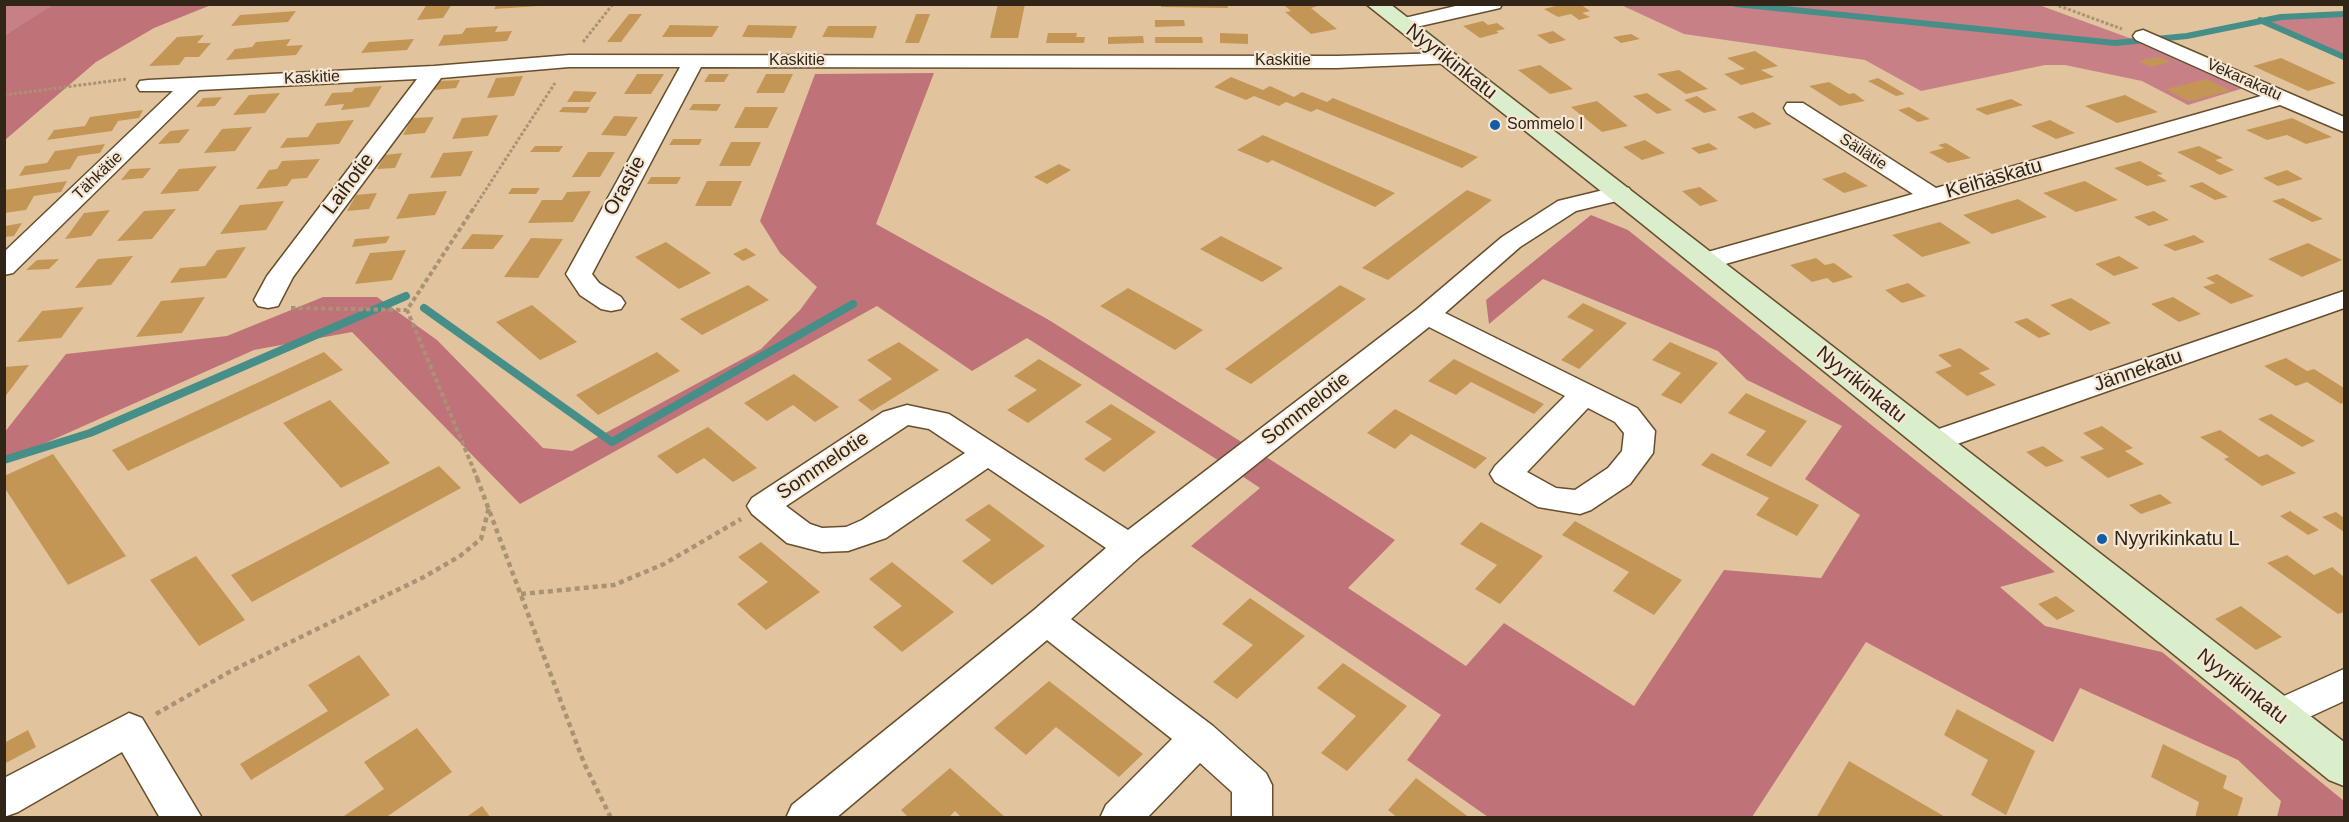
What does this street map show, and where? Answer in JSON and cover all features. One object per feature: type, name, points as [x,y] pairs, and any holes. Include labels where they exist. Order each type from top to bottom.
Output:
[{"type":"street","name":"Nyyrikinkatu","points":[[1377,4],[1620,193],[2344,767]]},
{"type":"street","points":[[1403,24],[1493,4]]},
{"type":"street","name":"Vekarakatu","points":[[2143,36],[2344,125]]},
{"type":"street","name":"Kaskitie","points":[[148,86],[434,72],[569,61],[1448,59]]},
{"type":"street","name":"Orastie","points":[[611,303],[589,289],[579,274],[588,253],[694,61]]},
{"type":"street","name":"Laihotie","points":[[268,300],[280,276],[434,72]]},
{"type":"street","name":"Tähkätie","points":[[4,267],[192,85]]},
{"type":"street","name":"Keihäskatu","points":[[1706,261],[2282,96]]},
{"type":"street","name":"Säilätie","points":[[1795,108],[1932,196]]},
{"type":"street","name":"Sommelotie","points":[[806,818],[1047,620],[1129,547],[1427,315],[1511,242],[1567,206],[1620,193]]},
{"type":"street","name":"Jännekatu","points":[[1932,442],[2344,299]]},
{"type":"street","points":[[1427,315],[1585,394]]},
{"type":"street","name":"Sommelotie","points":[[988,453],[874,529],[848,539],[822,540],[799,534],[763,506],[894,419],[907,415],[938,421],[988,453],[1129,547]]},
{"type":"street","points":[[1047,620],[1199,738],[1252,785],[1252,818]]},
{"type":"street","points":[[2279,715],[2344,684]]},
{"type":"street","points":[[4,799],[129,729],[182,818]]},
{"type":"street","points":[[1120,818],[1199,738]]},
{"type":"path","points":[[407,310],[569,61],[613,4]]},
{"type":"path","points":[[2054,4],[2143,36]]},
{"type":"path","points":[[268,300],[278,308],[407,310]]},
{"type":"path","points":[[407,310],[489,507],[584,763],[610,818]]},
{"type":"path","points":[[521,594],[614,585],[664,564],[763,506]]},
{"type":"path","points":[[129,729],[231,671],[325,623],[424,577],[460,556],[481,539],[489,507]]},
{"type":"shaded area","points":[[5,4],[55,4],[55,5],[5,35]]},
{"type":"shaded area","points":[[55,4],[211,5],[154,28],[96,62],[5,140],[5,35]]},
{"type":"shaded area","points":[[1621,5],[2039,5],[2187,59],[2247,87],[2188,105],[2142,81],[2065,65],[2045,65],[1921,91],[1865,60],[1684,34]]},
{"type":"shaded area","points":[[2314,14],[2344,14],[2344,57],[2260,20]]},
{"type":"shaded area","points":[[934,73],[876,224],[1049,320],[1251,448],[1227,466],[1027,338],[972,371],[877,306],[520,504],[352,332],[254,350],[5,461],[4,433],[66,354],[227,336],[323,297],[377,297],[437,340],[543,448],[572,451],[761,349],[800,310],[817,287],[780,253],[760,221],[815,74]]},
{"type":"shaded area","points":[[1591,215],[1628,230],[2055,572],[2000,587],[2045,626],[2162,652],[2344,801],[2344,817],[2277,817],[2281,801],[2238,760],[2080,688],[2053,742],[1866,642],[1752,817],[1488,817],[1407,760],[1441,715],[1191,546],[1260,488],[1233,470],[1257,451],[1395,540],[1348,588],[1466,666],[1504,623],[1634,706],[1724,570],[1821,578],[1860,515],[1805,479],[1842,426],[1747,380],[1718,351],[1543,279],[1489,324],[1486,300]]},
{"type":"building","points":[[427,4],[452,4],[443,18],[417,20]]},
{"type":"building","points":[[497,4],[539,4],[539,6],[494,9]]},
{"type":"building","points":[[998,4],[1025,4],[1018,38],[990,38]]},
{"type":"building","points":[[1161,4],[1227,4],[1228,8],[1161,7]]},
{"type":"building","points":[[1283,4],[1316,4],[1318,6],[1311,8],[1337,29],[1311,34],[1285,12],[1291,11]]},
{"type":"building","points":[[1563,4],[1580,4],[1590,11],[1582,13],[1590,17],[1579,20],[1571,14],[1558,17],[1544,9]]},
{"type":"building","points":[[296,11],[288,22],[231,26],[240,15]]},
{"type":"building","points":[[629,14],[642,14],[621,42],[607,42]]},
{"type":"building","points":[[916,14],[930,14],[919,43],[905,43]]},
{"type":"building","points":[[1155,20],[1184,20],[1185,26],[1155,27]]},
{"type":"building","points":[[1483,21],[1488,25],[1497,23],[1505,29],[1480,38],[1463,26]]},
{"type":"building","points":[[670,25],[719,26],[712,37],[662,37]]},
{"type":"building","points":[[748,25],[797,26],[792,38],[742,37]]},
{"type":"building","points":[[498,26],[495,32],[512,31],[507,41],[438,46],[444,35],[462,34],[466,28]]},
{"type":"building","points":[[828,26],[877,26],[873,38],[822,37]]},
{"type":"building","points":[[1553,31],[1566,40],[1550,44],[1537,35]]},
{"type":"building","points":[[1048,33],[1077,33],[1076,37],[1085,37],[1084,43],[1046,43]]},
{"type":"building","points":[[1220,33],[1248,34],[1248,44],[1220,43]]},
{"type":"building","points":[[1631,34],[1640,39],[1621,43],[1613,37]]},
{"type":"building","points":[[204,35],[197,43],[211,43],[199,57],[185,57],[179,65],[149,66],[177,37]]},
{"type":"building","points":[[1143,36],[1144,43],[1108,44],[1108,37]]},
{"type":"building","points":[[1155,37],[1202,37],[1203,43],[1155,43]]},
{"type":"building","points":[[291,39],[286,46],[303,45],[296,55],[226,60],[235,49],[252,47],[256,42]]},
{"type":"building","points":[[414,39],[407,50],[361,53],[369,42]]},
{"type":"building","points":[[1755,51],[1778,66],[1761,70],[1774,77],[1741,85],[1724,74],[1745,69],[1727,58]]},
{"type":"building","points":[[2159,57],[2170,62],[2150,67],[2139,61]]},
{"type":"building","points":[[2281,58],[2336,83],[2308,91],[2253,66]]},
{"type":"building","points":[[1540,65],[1573,89],[1550,94],[1518,70]]},
{"type":"building","points":[[1679,70],[1708,89],[1686,94],[1657,74]]},
{"type":"building","points":[[637,74],[664,74],[651,94],[624,94]]},
{"type":"building","points":[[709,74],[729,74],[724,82],[704,82]]},
{"type":"building","points":[[766,74],[793,74],[784,93],[756,93]]},
{"type":"building","points":[[523,76],[514,96],[487,98],[496,78]]},
{"type":"building","points":[[1231,77],[1263,90],[1270,86],[1294,97],[1302,92],[1327,102],[1333,98],[1478,157],[1462,168],[1317,109],[1311,112],[1286,102],[1279,106],[1254,96],[1246,100],[1214,87]]},
{"type":"building","points":[[1878,78],[1905,94],[1896,96],[1868,81]]},
{"type":"building","points":[[2207,79],[2231,91],[2189,101],[2166,89]]},
{"type":"building","points":[[460,80],[456,88],[433,90],[438,81]]},
{"type":"building","points":[[1829,82],[1849,94],[1854,93],[1865,101],[1840,106],[1809,86]]},
{"type":"building","points":[[382,86],[369,107],[341,110],[344,104],[324,106],[332,93]]},
{"type":"building","points":[[574,91],[597,92],[590,102],[567,102]]},
{"type":"building","points":[[280,93],[265,113],[233,115],[249,95]]},
{"type":"building","points":[[1647,93],[1672,110],[1657,114],[1633,96]]},
{"type":"building","points":[[2125,95],[2158,112],[2117,123],[2085,106]]},
{"type":"building","points":[[1697,96],[1717,110],[1704,113],[1684,100]]},
{"type":"building","points":[[222,97],[215,106],[196,107],[203,98]]},
{"type":"building","points":[[2011,99],[2023,105],[1987,115],[1975,109]]},
{"type":"building","points":[[1597,101],[1628,126],[1602,132],[1571,107]]},
{"type":"building","points":[[693,104],[721,104],[717,111],[689,110]]},
{"type":"building","points":[[563,107],[590,107],[586,113],[559,112]]},
{"type":"building","points":[[745,107],[778,107],[768,128],[734,128]]},
{"type":"building","points":[[1909,107],[1930,119],[1918,122],[1898,110]]},
{"type":"building","points":[[143,110],[139,118],[118,121],[112,131],[47,140],[54,130],[85,126],[90,117]]},
{"type":"building","points":[[1753,112],[1772,124],[1755,129],[1737,117]]},
{"type":"building","points":[[498,115],[488,136],[452,139],[462,118]]},
{"type":"building","points":[[614,116],[638,117],[626,136],[601,135]]},
{"type":"building","points":[[434,117],[425,133],[403,135],[412,118]]},
{"type":"building","points":[[2292,118],[2332,137],[2306,144],[2287,135],[2267,140],[2246,130]]},
{"type":"building","points":[[354,120],[339,144],[280,148],[287,138],[308,137],[317,123]]},
{"type":"building","points":[[2050,120],[2075,133],[2056,139],[2031,126]]},
{"type":"building","points":[[252,127],[235,151],[204,153],[222,129]]},
{"type":"building","points":[[190,129],[179,143],[158,144],[170,131]]},
{"type":"building","points":[[1263,135],[1395,193],[1375,207],[1272,160],[1268,163],[1237,150]]},
{"type":"building","points":[[673,139],[702,139],[699,145],[669,145]]},
{"type":"building","points":[[1645,140],[1665,153],[1642,160],[1623,147]]},
{"type":"building","points":[[731,142],[761,142],[750,166],[719,166]]},
{"type":"building","points":[[1709,143],[1718,149],[1699,154],[1691,148]]},
{"type":"building","points":[[1946,143],[1971,158],[1948,163],[1929,152],[1944,148],[1938,145]]},
{"type":"building","points":[[105,144],[100,153],[78,156],[70,169],[19,176],[25,166],[47,163],[55,151]]},
{"type":"building","points":[[535,146],[563,146],[559,152],[530,152]]},
{"type":"building","points":[[2199,146],[2223,158],[2215,160],[2234,170],[2220,175],[2177,152]]},
{"type":"building","points":[[473,151],[461,176],[430,178],[443,153]]},
{"type":"building","points":[[588,152],[615,152],[600,177],[572,177]]},
{"type":"building","points":[[402,153],[395,168],[377,169],[385,155]]},
{"type":"building","points":[[320,159],[307,178],[292,179],[287,186],[256,189],[269,170],[277,169],[282,161]]},
{"type":"building","points":[[2140,161],[2163,174],[2157,175],[2167,181],[2147,186],[2114,168]]},
{"type":"building","points":[[1059,164],[1071,170],[1047,184],[1034,177]]},
{"type":"building","points":[[217,166],[198,191],[160,194],[179,169]]},
{"type":"building","points":[[151,168],[143,178],[121,180],[130,169]]},
{"type":"building","points":[[2287,170],[2303,179],[2278,186],[2263,178]]},
{"type":"building","points":[[1845,172],[1868,186],[1844,193],[1822,179]]},
{"type":"building","points":[[651,177],[681,177],[677,184],[647,184]]},
{"type":"building","points":[[67,181],[61,192],[34,196],[26,210],[4,213],[4,190]]},
{"type":"building","points":[[707,181],[742,181],[731,206],[695,206]]},
{"type":"building","points":[[2085,181],[2118,200],[2076,212],[2043,193]]},
{"type":"building","points":[[2202,182],[2228,197],[2215,200],[2189,186]]},
{"type":"building","points":[[1700,187],[1718,201],[1700,206],[1682,191]]},
{"type":"building","points":[[512,188],[540,188],[536,194],[508,194]]},
{"type":"building","points":[[1467,190],[1492,200],[1388,280],[1362,268]]},
{"type":"building","points":[[447,191],[435,215],[396,219],[409,194]]},
{"type":"building","points":[[591,191],[573,222],[528,223],[542,200],[562,200],[567,192]]},
{"type":"building","points":[[377,193],[369,209],[347,211],[356,195]]},
{"type":"building","points":[[2283,198],[2323,219],[2312,222],[2272,201]]},
{"type":"building","points":[[2018,199],[2047,217],[1992,234],[1963,215]]},
{"type":"building","points":[[284,201],[266,230],[220,234],[240,205]]},
{"type":"building","points":[[176,209],[152,239],[117,241],[144,211]]},
{"type":"building","points":[[110,210],[91,236],[65,239],[84,213]]},
{"type":"building","points":[[2154,211],[2169,220],[2149,226],[2134,217]]},
{"type":"building","points":[[1940,222],[1971,243],[1922,257],[1892,235]]},
{"type":"building","points":[[22,223],[14,236],[5,237],[5,226]]},
{"type":"building","points":[[472,234],[504,235],[493,249],[461,249]]},
{"type":"building","points":[[2194,235],[2205,242],[2175,251],[2163,245]]},
{"type":"building","points":[[390,236],[386,243],[352,247],[355,239]]},
{"type":"building","points":[[1221,236],[1283,268],[1262,282],[1200,249]]},
{"type":"building","points":[[531,238],[563,239],[538,278],[504,277]]},
{"type":"building","points":[[666,242],[711,273],[679,289],[635,257]]},
{"type":"building","points":[[2308,243],[2342,260],[2302,277],[2268,259]]},
{"type":"building","points":[[246,247],[226,278],[170,283],[180,268],[205,266],[217,250]]},
{"type":"building","points":[[746,248],[756,255],[743,261],[733,254]]},
{"type":"building","points":[[406,250],[392,280],[355,284],[370,253]]},
{"type":"building","points":[[133,256],[111,285],[75,288],[98,259]]},
{"type":"building","points":[[2119,256],[2139,268],[2114,276],[2095,264]]},
{"type":"building","points":[[1816,258],[1825,265],[1834,263],[1853,277],[1833,283],[1827,278],[1812,282],[1790,265]]},
{"type":"building","points":[[59,259],[49,269],[26,270],[37,260]]},
{"type":"building","points":[[2217,274],[2254,296],[2231,304],[2203,287],[2215,283],[2206,278]]},
{"type":"building","points":[[1908,283],[1926,296],[1902,303],[1885,290]]},
{"type":"building","points":[[748,285],[769,300],[702,335],[680,319]]},
{"type":"building","points":[[1340,285],[1366,299],[1251,384],[1225,369]]},
{"type":"building","points":[[1128,288],[1203,330],[1175,350],[1100,306]]},
{"type":"building","points":[[205,297],[182,333],[136,337],[161,301]]},
{"type":"building","points":[[2173,297],[2201,314],[2179,322],[2151,304]]},
{"type":"building","points":[[2071,298],[2111,323],[2090,331],[2050,305]]},
{"type":"building","points":[[1583,303],[1627,323],[1579,369],[1561,360],[1594,330],[1567,317]]},
{"type":"building","points":[[532,305],[577,342],[540,360],[496,322]]},
{"type":"building","points":[[84,307],[61,338],[17,342],[42,311]]},
{"type":"building","points":[[2027,318],[2051,334],[2039,338],[2014,322]]},
{"type":"building","points":[[899,342],[939,370],[872,411],[858,400],[892,379],[867,360]]},
{"type":"building","points":[[1670,342],[1718,363],[1681,404],[1661,395],[1681,373],[1652,360]]},
{"type":"building","points":[[1960,348],[1990,369],[1979,373],[1996,385],[1967,396],[1935,372],[1952,366],[1938,355]]},
{"type":"building","points":[[324,352],[343,370],[128,471],[112,450]]},
{"type":"building","points":[[657,352],[680,371],[598,415],[576,395]]},
{"type":"building","points":[[2286,358],[2307,371],[2314,369],[2344,388],[2344,402],[2341,404],[2307,382],[2296,386],[2264,366]]},
{"type":"building","points":[[1039,359],[1082,385],[1028,423],[1007,410],[1037,390],[1014,376]]},
{"type":"building","points":[[1454,359],[1544,404],[1534,414],[1471,382],[1456,395],[1428,381]]},
{"type":"building","points":[[29,365],[4,398],[4,367]]},
{"type":"building","points":[[794,374],[839,407],[815,422],[793,405],[767,421],[744,403]]},
{"type":"building","points":[[1746,393],[1807,421],[1771,467],[1746,455],[1766,431],[1728,413]]},
{"type":"building","points":[[330,400],[390,463],[341,488],[283,423]]},
{"type":"building","points":[[1111,404],[1156,432],[1104,472],[1084,459],[1112,439],[1085,422]]},
{"type":"building","points":[[1395,409],[1487,458],[1475,469],[1411,434],[1395,449],[1367,433]]},
{"type":"building","points":[[2271,414],[2315,441],[2302,447],[2258,419]]},
{"type":"building","points":[[2102,426],[2133,448],[2125,451],[2144,464],[2108,478],[2080,457],[2104,449],[2083,433]]},
{"type":"building","points":[[708,427],[757,468],[733,482],[704,458],[677,474],[657,456]]},
{"type":"building","points":[[2220,430],[2259,457],[2267,454],[2296,473],[2262,486],[2224,459],[2229,457],[2200,437]]},
{"type":"building","points":[[2043,446],[2064,461],[2046,467],[2026,452]]},
{"type":"building","points":[[1712,453],[1819,505],[1797,536],[1756,515],[1769,498],[1701,465]]},
{"type":"building","points":[[53,454],[126,556],[68,585],[4,487],[4,476]]},
{"type":"building","points":[[439,466],[461,488],[252,602],[231,575]]},
{"type":"building","points":[[2160,494],[2172,503],[2141,514],[2129,505]]},
{"type":"building","points":[[989,504],[1045,546],[992,585],[962,561],[991,540],[965,520]]},
{"type":"building","points":[[2290,511],[2319,530],[2308,535],[2280,516]]},
{"type":"building","points":[[2336,512],[2344,518],[2344,532],[2322,517]]},
{"type":"building","points":[[1575,521],[1682,580],[1654,615],[1613,591],[1629,572],[1562,535]]},
{"type":"building","points":[[1481,522],[1543,556],[1500,604],[1475,589],[1497,565],[1460,544]]},
{"type":"building","points":[[761,542],[820,592],[766,630],[737,604],[768,582],[738,557]]},
{"type":"building","points":[[2287,555],[2314,575],[2332,567],[2344,577],[2344,612],[2338,614],[2267,563]]},
{"type":"building","points":[[196,556],[245,620],[199,646],[150,580]]},
{"type":"building","points":[[892,562],[954,612],[902,652],[873,627],[902,606],[869,579]]},
{"type":"building","points":[[2056,596],[2075,611],[2057,620],[2038,604]]},
{"type":"building","points":[[1250,598],[1305,636],[1237,699],[1213,682],[1253,645],[1222,624]]},
{"type":"building","points":[[2241,606],[2282,637],[2256,650],[2215,619]]},
{"type":"building","points":[[359,655],[390,695],[251,780],[240,764],[328,711],[308,685]]},
{"type":"building","points":[[1343,663],[1407,706],[1347,771],[1321,753],[1356,716],[1317,688]]},
{"type":"building","points":[[1049,681],[1143,754],[1119,777],[1056,727],[1026,755],[994,728]]},
{"type":"building","points":[[1957,709],[2035,751],[2006,815],[1971,795],[1988,760],[1944,735]]},
{"type":"building","points":[[417,728],[452,772],[385,818],[341,818],[384,789],[364,762]]},
{"type":"building","points":[[28,730],[36,747],[4,764],[4,743]]},
{"type":"building","points":[[2163,744],[2227,776],[2223,788],[2243,798],[2237,818],[2195,818],[2199,802],[2151,777]]},
{"type":"building","points":[[1849,761],[1947,818],[1816,818]]},
{"type":"building","points":[[950,768],[1006,818],[962,818],[955,811],[948,818],[909,818],[901,810]]},
{"type":"building","points":[[1416,778],[1470,818],[1398,818],[1388,810]]},
{"type":"building","points":[[482,806],[491,818],[465,818]]},
{"type":"waterway","points":[[1736,4],[2115,43],[2187,36],[2262,21]]},
{"type":"waterway","points":[[2262,21],[2281,17],[2344,14]]},
{"type":"waterway","points":[[2262,21],[2344,57]]},
{"type":"waterway","points":[[4,460],[90,433],[406,296]]},
{"type":"waterway","points":[[424,308],[612,442],[853,304]]},
{"type":"place","name":"Sommelo I","points":[[1495,125]]},
{"type":"place","name":"Nyyrikinkatu L","points":[[2102,539]]}]
